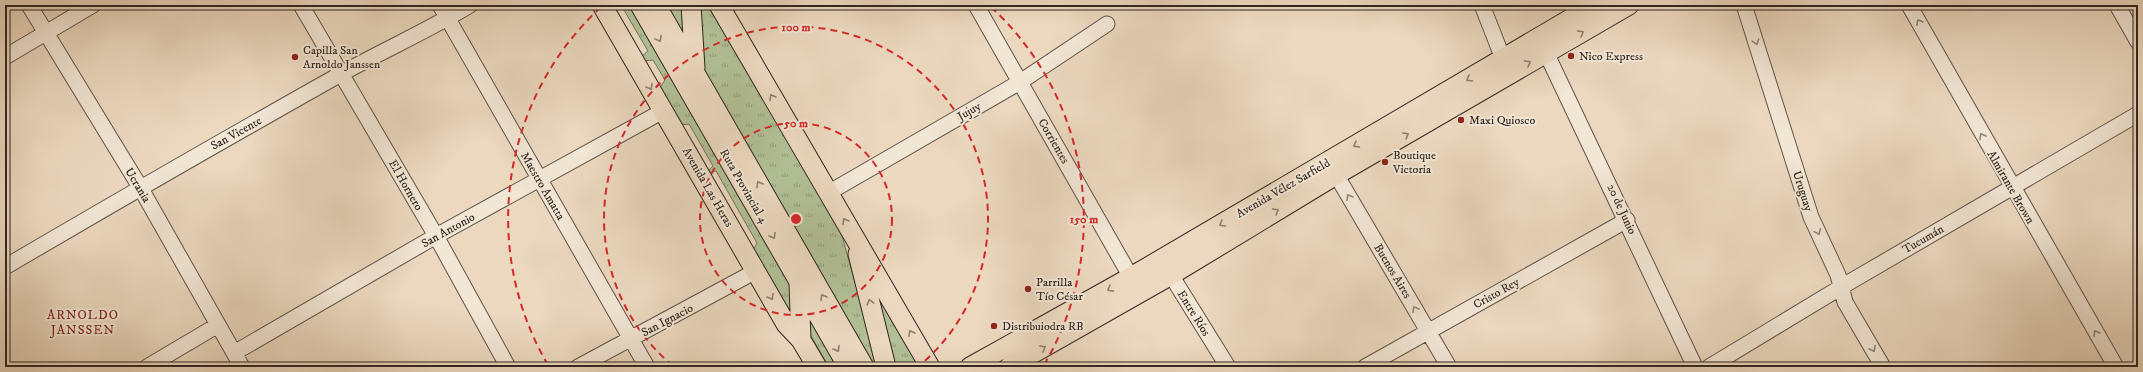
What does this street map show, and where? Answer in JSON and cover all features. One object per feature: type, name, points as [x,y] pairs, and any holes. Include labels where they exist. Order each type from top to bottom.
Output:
[{"type":"main road","name":"Avenida Las Heras","points":[[602,5],[786,324],[800,340],[817,367]]},
{"type":"main road","name":"Ruta Provincial 4","points":[[640,5],[848,367]]},
{"type":"main road","name":"Ruta Provincial 4","points":[[656,5],[864,367]]},
{"type":"main road","points":[[691,5],[696,74]]},
{"type":"main road","points":[[719,5],[930,367]]},
{"type":"main road","name":"Avenida Vélez Sarfield","points":[[1543,45],[1594,5]]},
{"type":"main road","name":"Avenida Vélez Sarfield","points":[[1009,367],[1136,285],[1161,259],[1332,168],[1543,45],[1629,5]]},
{"type":"main road","name":"Avenida Vélez Sarfield","points":[[970,367],[1136,285],[1171,275],[1332,168]]},
{"type":"main road","points":[[855,239],[859,262],[886,367]]},
{"type":"main road","points":[[799,282],[800,340]]},
{"type":"street","name":"Ucrania","points":[[28,5],[140,187],[242,367]]},
{"type":"street","points":[[5,56],[93,5]]},
{"type":"street","name":"El Hornero","points":[[301,5],[436,236],[508,367]]},
{"type":"street","name":"Maestro Amatta","points":[[440,5],[647,367]]},
{"type":"street","name":"San Vicente","points":[[5,267],[140,187],[341,74],[470,5]]},
{"type":"street","name":"Corrientes","points":[[976,5],[1136,285]]},
{"type":"street","points":[[1482,5],[1506,67]]},
{"type":"street","name":"Uruguay","points":[[1744,5],[1811,217],[1838,276],[1845,302],[1883,367]]},
{"type":"street","name":"Almirante Brown","points":[[1909,5],[2011,187],[2116,367]]},
{"type":"street","points":[[2117,5],[2138,42]]},
{"type":"street","name":"Jujuy","points":[[828,193],[1020,82],[1107,24]]},
{"type":"street","name":"20 de Junio","points":[[1543,45],[1627,220],[1695,367]]},
{"type":"street","name":"San Antonio","points":[[234,353],[436,236],[540,181],[664,111]]},
{"type":"street","name":"Tucumán","points":[[1709,367],[2011,187],[2138,114]]},
{"type":"street","name":"Buenos Aires","points":[[1332,168],[1449,367]]},
{"type":"street","name":"Cristo Rey","points":[[1365,367],[1627,220]]},
{"type":"street","name":"Entre Ríos","points":[[1161,259],[1228,367]]},
{"type":"street","name":"San Ignacio","points":[[578,367],[756,272]]},
{"type":"street","points":[[147,367],[218,325]]},
{"type":"green space","points":[[621,5],[633,5],[793,281],[795,320],[752,252],[757,243],[716,171],[708,174],[707,172],[713,166],[689,124],[680,125],[659,89],[665,80],[653,60],[643,61],[641,57],[648,51]]},
{"type":"green space","points":[[662,5],[684,5],[686,38]]},
{"type":"green space","points":[[696,5],[712,5],[838,222],[879,367],[870,367],[702,77]]},
{"type":"green space","points":[[871,284],[921,367],[894,367]]},
{"type":"green space","points":[[805,309],[841,367],[829,367],[810,334]]},
{"type":"place","name":"Nico Express","points":[[1571,56]]},
{"type":"place","name":"Capilla San Arnoldo Janssen","points":[[295,57]]},
{"type":"place","name":"Maxi Quiosco","points":[[1461,120]]},
{"type":"place","name":"Boutique Victoria","points":[[1385,162]]},
{"type":"place","name":"Parrilla Tío César","points":[[1028,289]]},
{"type":"place","name":"Distribuiodra RB","points":[[994,326]]},
{"type":"district","name":"ARNOLDO JANSSEN","points":[[83,322]]}]
